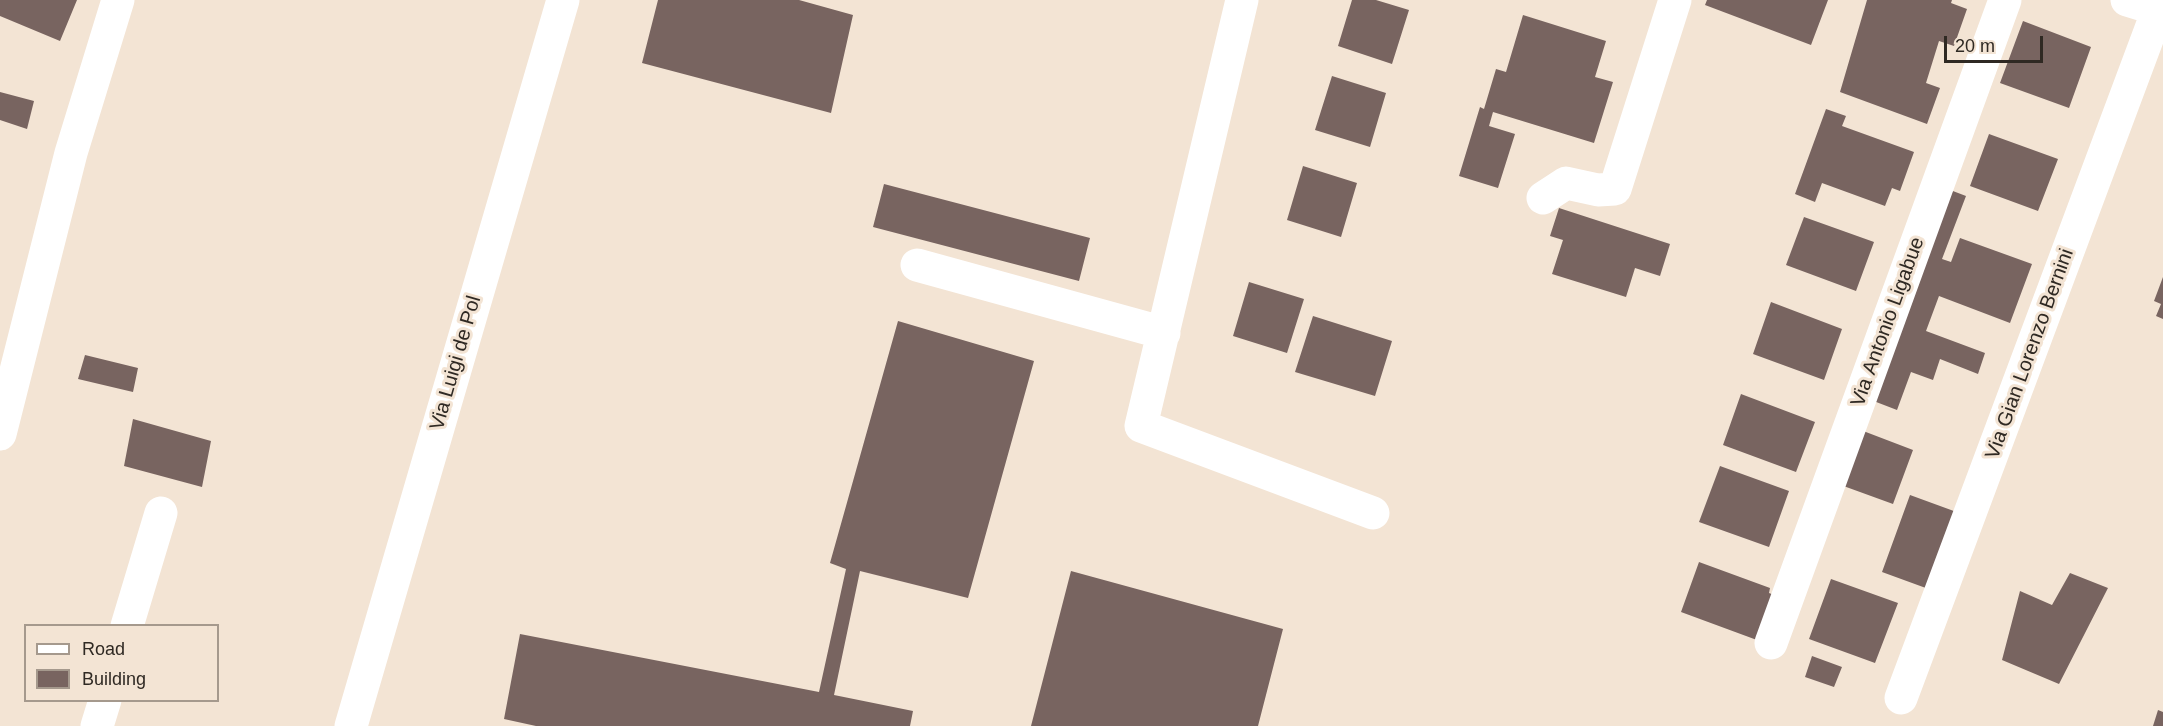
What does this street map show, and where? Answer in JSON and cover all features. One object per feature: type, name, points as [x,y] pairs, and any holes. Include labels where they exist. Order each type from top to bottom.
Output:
[{"type":"street","points":[[0,434],[70,153],[118,0]]},
{"type":"street","name":"Via Luigi de Pol","points":[[351,726],[563,0]]},
{"type":"street","points":[[1242,0],[1141,426],[1373,513]]},
{"type":"street","points":[[1543,198],[1566,183],[1598,190],[1615,189],[1675,0]]},
{"type":"street","name":"Via Antonio Ligabue","points":[[1771,643],[2005,0]]},
{"type":"street","points":[[2127,0],[2160,11]]},
{"type":"street","name":"Via Gian Lorenzo Bernini","points":[[1901,698],[2160,11]]},
{"type":"street","points":[[917,265],[1164,333]]},
{"type":"street","points":[[128,624],[161,513]]},
{"type":"street","points":[[97,726],[104,702]]},
{"type":"building","points":[[0,0],[77,0],[60,41],[0,16]]},
{"type":"building","points":[[658,0],[799,0],[853,15],[831,113],[642,63]]},
{"type":"building","points":[[1352,0],[1376,0],[1409,10],[1392,64],[1338,46]]},
{"type":"building","points":[[1707,0],[1828,0],[1811,45],[1705,5]]},
{"type":"building","points":[[1867,0],[1952,0],[1951,3],[1967,9],[1954,46],[1939,41],[1926,83],[1940,88],[1927,124],[1840,92]]},
{"type":"building","points":[[1523,15],[1606,41],[1595,77],[1613,82],[1594,143],[1493,112],[1489,126],[1515,134],[1498,188],[1459,176],[1480,107],[1484,109],[1496,69],[1506,72]]},
{"type":"building","points":[[2023,21],[2091,47],[2069,108],[2000,83]]},
{"type":"building","points":[[1332,76],[1386,93],[1370,147],[1315,130]]},
{"type":"building","points":[[0,92],[34,101],[27,129],[0,120]]},
{"type":"building","points":[[1826,109],[1846,116],[1842,126],[1914,152],[1900,191],[1892,188],[1885,206],[1822,183],[1815,202],[1795,194]]},
{"type":"building","points":[[1989,134],[2058,159],[2038,211],[1970,186]]},
{"type":"building","points":[[1303,166],[1357,183],[1341,237],[1287,220]]},
{"type":"building","points":[[884,184],[1090,238],[1079,281],[873,227]]},
{"type":"building","points":[[1945,188],[1966,196],[1942,259],[1951,262],[1960,238],[2032,264],[2010,323],[1939,296],[1926,331],[1985,353],[1978,374],[1940,359],[1933,380],[1911,372],[1897,410],[1871,400]]},
{"type":"building","points":[[1559,208],[1670,244],[1660,276],[1635,268],[1626,297],[1552,274],[1563,240],[1550,236]]},
{"type":"building","points":[[1804,217],[1874,242],[1856,291],[1786,265]]},
{"type":"building","points":[[2163,277],[2163,319],[2156,316],[2161,304],[2154,301]]},
{"type":"building","points":[[1249,282],[1304,299],[1287,353],[1233,336]]},
{"type":"building","points":[[1771,302],[1842,329],[1824,380],[1753,354]]},
{"type":"building","points":[[1313,316],[1392,341],[1375,396],[1295,372]]},
{"type":"building","points":[[898,321],[1034,361],[968,598],[860,571],[834,695],[913,711],[910,726],[536,726],[504,719],[520,634],[819,692],[846,569],[830,563]]},
{"type":"building","points":[[85,355],[138,368],[133,392],[78,379]]},
{"type":"building","points":[[1741,394],[1815,422],[1796,472],[1723,445]]},
{"type":"building","points":[[133,419],[211,441],[202,487],[124,466]]},
{"type":"building","points":[[1858,429],[1913,450],[1893,504],[1838,484]]},
{"type":"building","points":[[1720,466],[1789,491],[1769,547],[1699,522]]},
{"type":"building","points":[[1910,495],[1962,514],[1934,591],[1882,572]]},
{"type":"building","points":[[1699,562],[1770,588],[1769,593],[1782,598],[1765,643],[1681,612]]},
{"type":"building","points":[[1071,571],[1283,629],[1258,726],[1031,726]]},
{"type":"building","points":[[2070,573],[2108,588],[2059,684],[2002,660],[2020,591],[2052,605]]},
{"type":"building","points":[[1831,579],[1898,603],[1875,663],[1809,639]]},
{"type":"building","points":[[1812,656],[1842,667],[1834,687],[1805,677]]},
{"type":"building","points":[[2158,710],[2163,712],[2163,726],[2153,726]]}]
